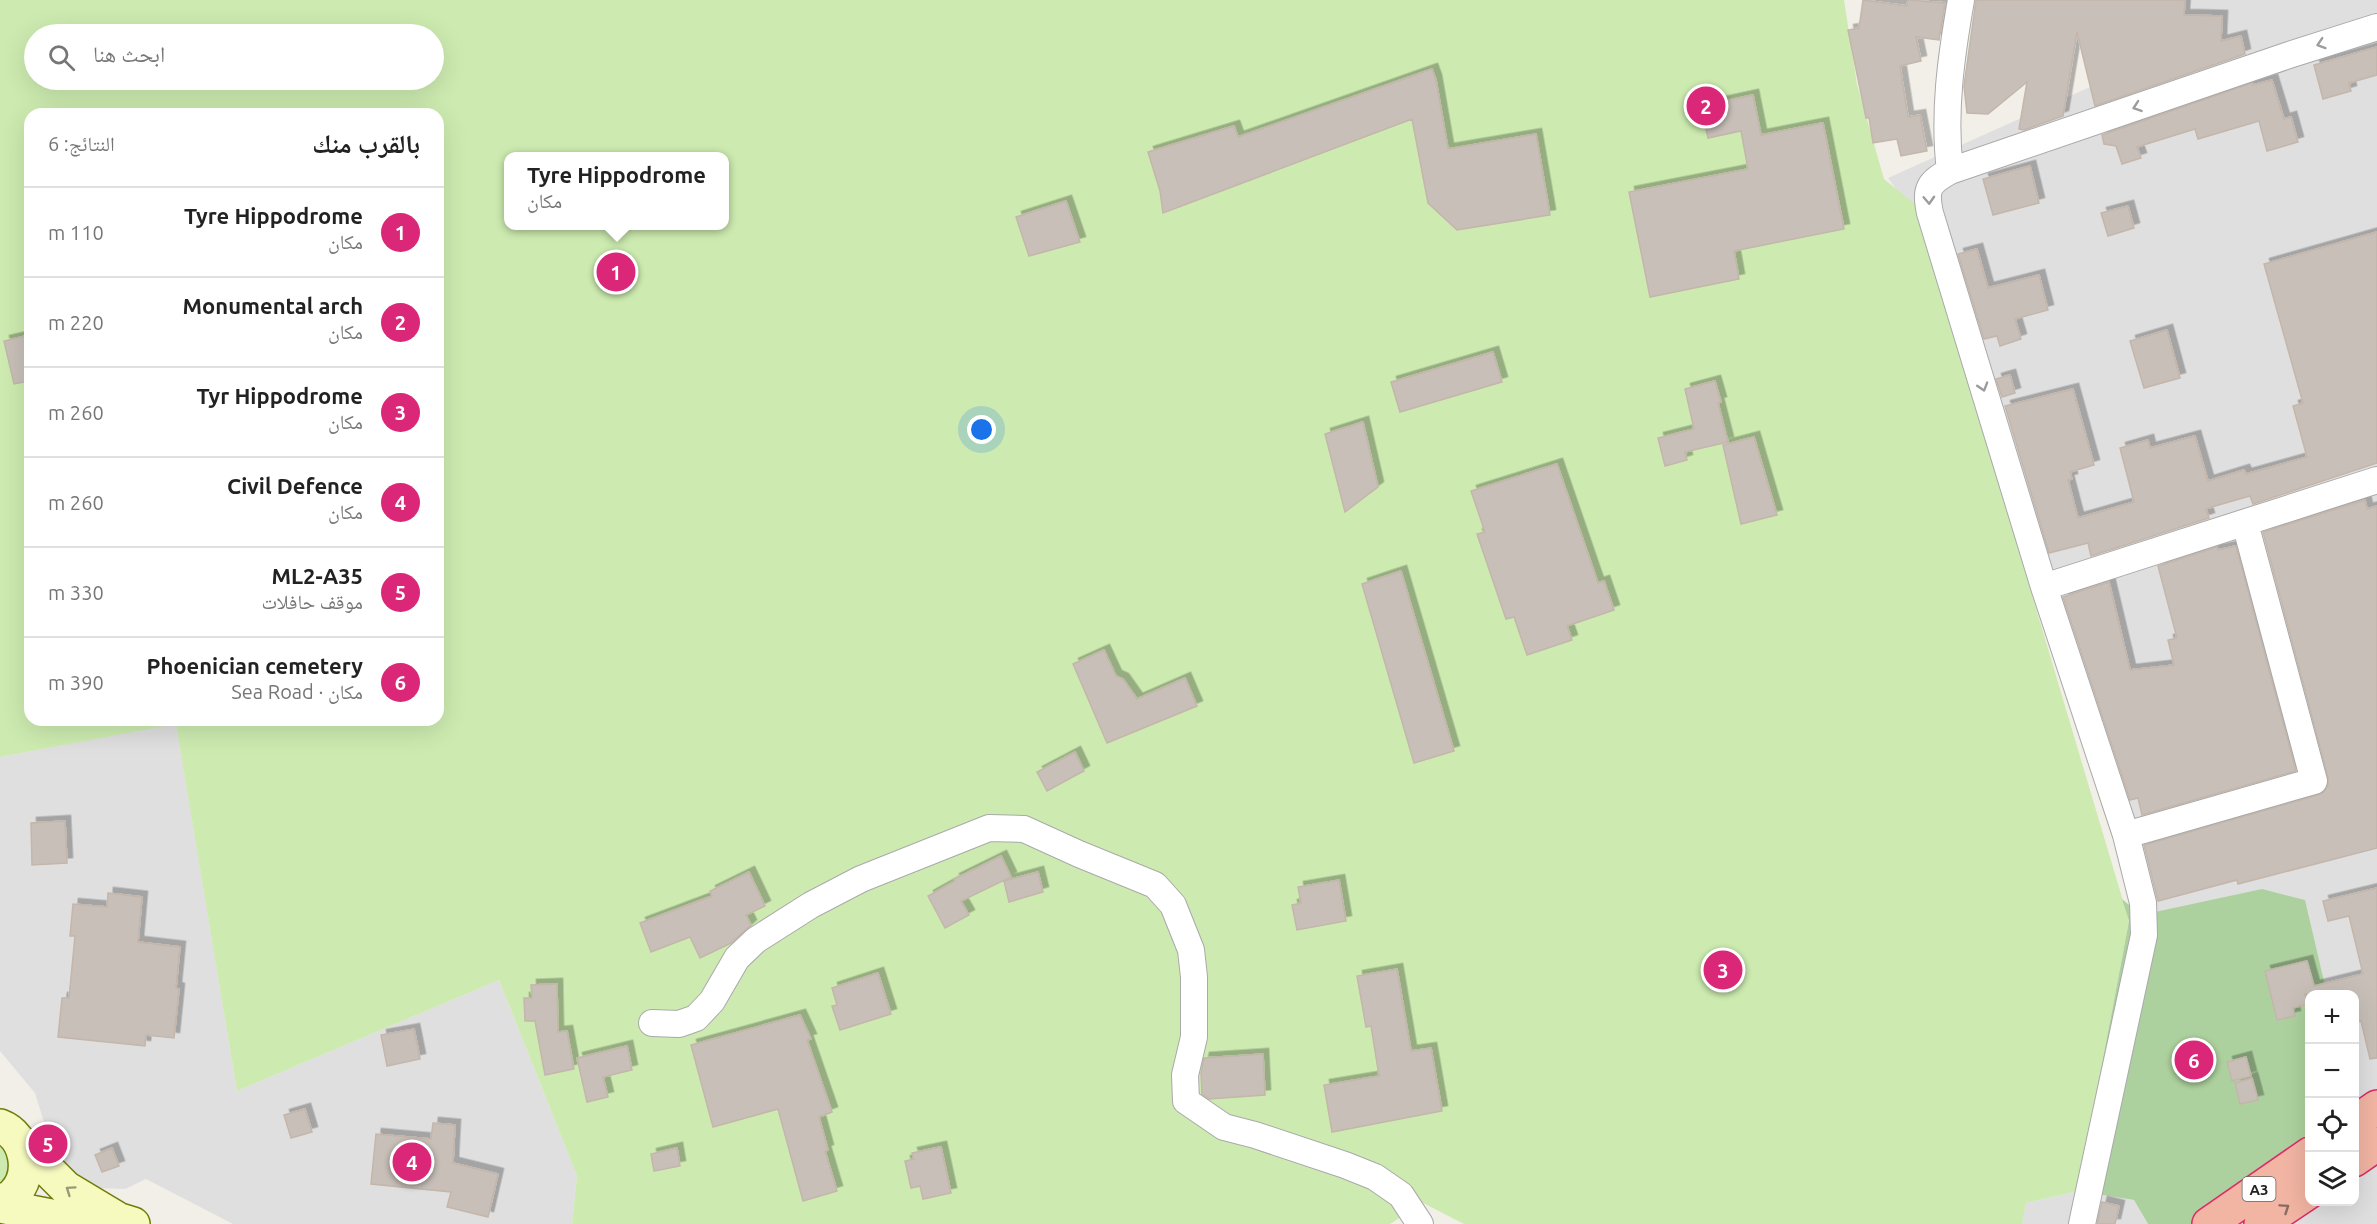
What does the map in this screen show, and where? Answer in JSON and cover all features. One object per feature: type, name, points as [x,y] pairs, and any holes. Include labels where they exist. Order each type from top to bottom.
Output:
[{"type":"highway","points":[[2359,1120],[2377,1107]]},
{"type":"highway","points":[[2359,1157],[2377,1144]]},
{"type":"highway","name":"A3","points":[[2209,1224],[2305,1157]]},
{"type":"highway","name":"A3","points":[[2261,1224],[2305,1194]]},
{"type":"main road","points":[[0,1204],[13,1195],[23,1179],[26,1159],[6,1128]]},
{"type":"main road","points":[[6,1128],[66,1188],[126,1222]]},
{"type":"main road","points":[[0,1204],[51,1216],[126,1222]]},
{"type":"street","points":[[1950,171],[1947,130],[1948,94],[1961,0]]},
{"type":"street","points":[[2082,1224],[2144,935],[2143,903],[2127,835],[2044,587],[1930,213],[1927,194],[1931,184],[1950,171],[2377,27]]},
{"type":"street","points":[[2044,587],[2377,480]]},
{"type":"street","points":[[2127,835],[2314,781],[2245,523]]},
{"type":"street","points":[[652,1023],[679,1024],[696,1018],[712,1001],[737,958],[756,940],[821,900],[861,879],[989,828],[1024,829],[1155,885],[1173,904],[1191,950],[1194,976],[1194,1037],[1185,1075],[1186,1101],[1224,1128],[1346,1165],[1375,1177],[1401,1195],[1420,1224]]},
{"type":"shaded area","points":[[2133,0],[2377,0],[2377,1224],[2201,1224],[2305,1143],[2305,1206],[2359,1206],[2359,990],[2326,990],[2304,900],[2140,915],[1943,254],[1888,178],[2130,69]]},
{"type":"shaded area","points":[[160,726],[176,726],[237,1091],[499,980],[577,1176],[572,1224],[233,1224],[146,1179],[125,1189],[64,1187],[35,1093],[0,1051],[0,757]]},
{"type":"shaded area","points":[[2078,1191],[2134,1200],[2148,1224],[2022,1224],[2026,1203]]},
{"type":"green space","points":[[0,0],[1844,0],[1857,84],[1884,179],[1916,205],[2129,921],[2078,1191],[2026,1203],[2022,1224],[1464,1224],[1423,1203],[1390,1224],[572,1224],[577,1176],[499,980],[237,1091],[176,726],[444,726],[444,108],[24,108],[24,726],[165,726],[0,757]]},
{"type":"green space","points":[[2262,889],[2305,900],[2326,990],[2305,990],[2305,1143],[2201,1224],[2148,1224],[2134,1200],[2078,1191],[2129,921],[2122,899],[2141,915]]},
{"type":"green space","points":[[0,1136],[14,1171],[0,1188]]},
{"type":"building","points":[[1863,0],[1907,6],[1908,0],[1945,3],[1939,40],[1916,37],[1921,61],[1900,66],[1908,117],[1920,115],[1927,151],[1901,156],[1897,139],[1873,143],[1848,30],[1859,28]]},
{"type":"building","points":[[1976,0],[2185,0],[2184,15],[2222,16],[2221,41],[2241,36],[2245,54],[2095,106],[2077,32],[2063,116],[2024,130],[2019,129],[2027,82],[1988,114],[1967,113],[1964,86]]},
{"type":"building","points":[[2377,47],[2377,75],[2349,83],[2351,91],[2323,99],[2314,65]]},
{"type":"building","points":[[1432,69],[1448,149],[1536,134],[1550,215],[1457,230],[1428,203],[1412,119],[1163,213],[1160,191],[1148,152],[1234,126],[1238,137]]},
{"type":"building","points":[[2272,80],[2284,119],[2291,117],[2298,142],[2267,151],[2259,121],[2198,139],[2195,129],[2137,147],[2141,158],[2122,164],[2116,146],[2104,144],[2102,135],[2252,83],[2253,85]]},
{"type":"building","points":[[1753,95],[1761,135],[1823,123],[1844,229],[1734,251],[1739,279],[1650,297],[1629,192],[1748,169],[1741,131],[1708,138],[1701,106]]},
{"type":"building","points":[[2030,166],[2039,203],[1993,215],[1983,179]]},
{"type":"building","points":[[1066,201],[1080,242],[1029,256],[1016,217]]},
{"type":"building","points":[[2128,206],[2134,228],[2108,236],[2101,213]]},
{"type":"building","points":[[2377,232],[2377,463],[2253,504],[2250,496],[2215,506],[2206,509],[2209,518],[2091,556],[2088,543],[2049,553],[2005,406],[2073,389],[2094,465],[2070,472],[2072,479],[2068,480],[2078,518],[2134,502],[2120,448],[2148,440],[2150,448],[2195,436],[2208,481],[2244,470],[2246,474],[2307,457],[2293,406],[2303,403],[2264,264]]},
{"type":"building","points":[[1977,249],[1988,288],[2039,275],[2048,310],[2015,319],[2021,339],[2000,346],[1997,336],[1984,339],[1958,254]]},
{"type":"building","points":[[2167,330],[2180,378],[2144,388],[2130,341]]},
{"type":"building","points":[[24,336],[24,382],[14,384],[4,341]]},
{"type":"building","points":[[1493,352],[1502,382],[1400,412],[1391,382]]},
{"type":"building","points":[[2010,375],[2015,393],[2002,397],[1996,379]]},
{"type":"building","points":[[1715,381],[1728,442],[1685,452],[1687,460],[1665,466],[1658,438],[1694,429],[1685,389]]},
{"type":"building","points":[[1363,422],[1378,487],[1345,512],[1325,434]]},
{"type":"building","points":[[1754,437],[1777,515],[1741,524],[1723,445]]},
{"type":"building","points":[[1557,464],[1598,583],[1604,581],[1614,610],[1567,626],[1572,640],[1527,655],[1514,617],[1506,619],[1477,534],[1485,532],[1471,491]]},
{"type":"building","points":[[2365,500],[2367,509],[2377,506],[2377,848],[2238,884],[2237,880],[2158,901],[2144,845],[2318,795],[2324,792],[2328,785],[2328,777],[2263,532]]},
{"type":"building","points":[[2236,546],[2296,771],[2142,815],[2138,798],[2130,800],[2063,597],[2109,582],[2130,670],[2174,665],[2168,640],[2177,638],[2158,566],[2217,547],[2218,550]]},
{"type":"building","points":[[1401,571],[1454,751],[1414,763],[1362,584]]},
{"type":"building","points":[[1104,650],[1116,676],[1123,679],[1137,699],[1185,678],[1197,706],[1107,743],[1073,664]]},
{"type":"building","points":[[1075,752],[1084,771],[1047,791],[1037,772]]},
{"type":"building","points":[[65,821],[67,863],[32,865],[31,823]]},
{"type":"building","points":[[1001,856],[1011,877],[961,901],[969,915],[945,928],[928,896],[955,881],[954,879]]},
{"type":"building","points":[[749,872],[765,906],[746,915],[751,925],[731,943],[700,958],[690,937],[651,952],[640,923],[712,896],[710,891]]},
{"type":"building","points":[[1038,872],[1043,892],[1009,902],[1004,881]]},
{"type":"building","points":[[1339,880],[1346,921],[1297,930],[1292,905],[1301,903],[1298,887]]},
{"type":"building","points":[[2377,888],[2377,1058],[2370,1059],[2361,1021],[2359,1022],[2359,990],[2305,990],[2305,1005],[2293,1008],[2295,1016],[2277,1020],[2265,971],[2307,961],[2314,986],[2363,974],[2349,916],[2328,921],[2323,901]]},
{"type":"building","points":[[108,893],[142,897],[138,942],[180,947],[174,1038],[146,1035],[145,1046],[58,1037],[62,998],[69,998],[75,936],[70,936],[73,904],[107,907]]},
{"type":"building","points":[[1397,969],[1411,1051],[1431,1048],[1442,1111],[1332,1132],[1324,1085],[1379,1076],[1371,1026],[1366,1027],[1357,976]]},
{"type":"building","points":[[878,973],[891,1014],[840,1030],[832,1006],[837,1005],[832,988]]},
{"type":"building","points":[[557,984],[558,1032],[567,1031],[574,1069],[545,1075],[535,1021],[525,1021],[524,998],[532,998],[531,985]]},
{"type":"building","points":[[800,1015],[811,1039],[807,1040],[832,1112],[819,1117],[828,1150],[825,1151],[837,1191],[803,1201],[778,1109],[713,1127],[691,1045]]},
{"type":"building","points":[[414,1029],[420,1059],[387,1066],[381,1035]]},
{"type":"building","points":[[627,1046],[632,1070],[603,1077],[608,1097],[587,1102],[577,1058]]},
{"type":"building","points":[[1263,1054],[1265,1095],[1209,1099],[1202,1094],[1201,1073],[1204,1058]]},
{"type":"building","points":[[2246,1057],[2251,1076],[2232,1081],[2227,1062]]},
{"type":"building","points":[[2252,1078],[2258,1100],[2240,1104],[2235,1083]]},
{"type":"building","points":[[305,1109],[312,1132],[291,1138],[284,1115]]},
{"type":"building","points":[[433,1123],[455,1125],[453,1163],[498,1174],[488,1217],[447,1207],[451,1192],[371,1184],[376,1134],[431,1139]]},
{"type":"building","points":[[941,1147],[951,1193],[923,1199],[920,1186],[911,1188],[905,1161],[914,1159],[912,1153]]},
{"type":"building","points":[[112,1148],[119,1166],[102,1172],[95,1155]]},
{"type":"building","points":[[677,1148],[680,1166],[654,1171],[651,1154]]},
{"type":"building","points":[[2102,1202],[2119,1206],[2115,1224],[2097,1224]]},
{"type":"place","name":"Monumental arch","points":[[1706,106]]},
{"type":"place","name":"Tyre Hippodrome","points":[[616,272]]},
{"type":"place","name":"Tyr Hippodrome","points":[[1723,970]]},
{"type":"place","name":"Phoenician cemetery","points":[[2194,1060]]},
{"type":"place","name":"ML2-A35","points":[[48,1144]]},
{"type":"place","name":"Civil Defence","points":[[412,1162]]}]
